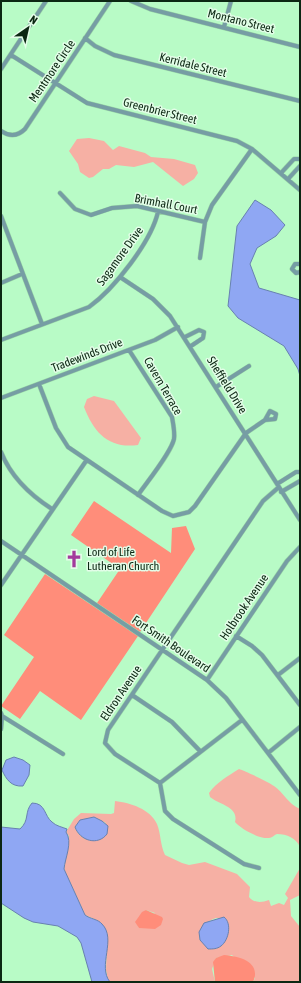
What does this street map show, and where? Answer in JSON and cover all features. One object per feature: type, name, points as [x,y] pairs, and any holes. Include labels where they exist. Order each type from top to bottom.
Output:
[{"type":"street","points":[[1,69],[46,1]]},
{"type":"street","name":"Mentmore Circle","points":[[1,131],[6,134],[14,135],[20,133],[110,1]]},
{"type":"street","name":"Montano Street","points":[[131,1],[150,9],[300,47]]},
{"type":"street","points":[[224,27],[231,1]]},
{"type":"street","name":"Kerridale Street","points":[[85,38],[95,46],[114,55],[300,101]]},
{"type":"street","name":"Greenbrier Street","points":[[11,55],[87,103],[237,141],[252,148],[300,190]]},
{"type":"street","points":[[200,258],[205,222],[212,205],[252,148]]},
{"type":"street","points":[[281,173],[294,159],[300,159]]},
{"type":"street","points":[[288,179],[300,166]]},
{"type":"street","name":"Brimhall Court","points":[[60,193],[75,209],[91,215],[112,208],[137,206],[205,222]]},
{"type":"street","name":"Sagamore Drive","points":[[1,340],[90,307],[106,293],[120,277],[148,236],[155,223],[158,212]]},
{"type":"street","points":[[1,216],[3,225],[42,324]]},
{"type":"street","points":[[300,264],[295,264],[292,269],[296,273],[300,272]]},
{"type":"street","points":[[1,282],[22,274]]},
{"type":"street","name":"Sheffield Drive","points":[[120,277],[163,307],[178,327],[300,520]]},
{"type":"street","name":"Tradewinds Drive","points":[[1,398],[155,340],[178,327]]},
{"type":"street","points":[[185,337],[199,330],[204,332],[203,338],[191,346]]},
{"type":"street","name":"Cavern Terrace","points":[[129,350],[172,417],[174,427],[174,439],[170,448],[138,495]]},
{"type":"street","points":[[216,387],[249,366]]},
{"type":"street","points":[[39,384],[61,438],[68,447],[86,461],[162,511],[173,516],[189,512],[195,506],[246,433],[265,420]]},
{"type":"street","points":[[1,452],[11,471],[20,483],[29,492],[52,509]]},
{"type":"street","points":[[1,585],[86,461]]},
{"type":"street","name":"Eldron Avenue","points":[[160,783],[115,754],[105,743],[108,730],[263,501],[278,486],[296,472],[300,472]]},
{"type":"street","points":[[281,492],[300,481]]},
{"type":"street","name":"Fort Smith Boulevard","points":[[1,541],[21,556],[207,680],[226,698],[300,795]]},
{"type":"street","name":"Holbrook Avenue","points":[[207,680],[287,561],[300,547]]},
{"type":"street","points":[[236,636],[252,646],[278,675],[300,705]]},
{"type":"street","points":[[278,675],[300,658]]},
{"type":"street","points":[[132,695],[172,722],[200,752]]},
{"type":"street","points":[[1,729],[2,715],[63,754]]},
{"type":"street","points":[[242,720],[160,783],[165,811],[174,819],[244,864],[259,868]]},
{"type":"street","points":[[268,753],[293,735],[300,727]]},
{"type":"shaded area","points":[[89,138],[104,141],[113,150],[119,146],[145,153],[151,157],[174,159],[195,165],[198,173],[194,179],[183,186],[153,162],[134,167],[116,165],[109,169],[103,169],[93,177],[89,178],[80,172],[78,164],[69,151],[77,139]]},
{"type":"shaded area","points":[[94,396],[114,401],[141,438],[138,445],[128,446],[111,442],[98,432],[84,407],[87,399]]},
{"type":"shaded area","points":[[94,501],[171,553],[172,528],[186,526],[195,549],[140,632],[97,603],[120,569],[71,535]]},
{"type":"shaded area","points":[[45,574],[138,636],[81,720],[40,691],[20,719],[1,706],[34,657],[4,635]]},
{"type":"shaded area","points":[[239,769],[271,784],[292,804],[300,809],[300,847],[294,839],[288,836],[277,834],[270,838],[265,838],[246,830],[235,822],[234,813],[228,807],[210,797],[209,793],[216,786]]},
{"type":"shaded area","points":[[115,801],[133,805],[145,811],[150,814],[157,824],[165,855],[189,865],[205,862],[237,874],[250,887],[249,897],[251,899],[258,902],[269,900],[271,906],[279,903],[284,905],[288,898],[285,894],[300,868],[300,895],[290,900],[291,916],[300,927],[300,982],[253,982],[255,978],[232,955],[216,958],[212,969],[215,982],[108,981],[106,970],[107,934],[96,920],[85,915],[64,869],[69,836],[66,832],[74,819],[81,813],[114,813]],"holes":[[[94,817],[106,823],[85,839],[78,833],[75,827],[80,820]],[[146,910],[155,913],[139,928],[138,924]],[[221,918],[228,927],[226,938],[200,940],[199,936],[201,929],[205,924],[212,920]]]},
{"type":"shaded area","points":[[146,910],[162,917],[163,919],[161,925],[155,929],[139,928],[135,922],[142,912]]},
{"type":"shaded area","points":[[224,955],[248,961],[254,969],[255,975],[253,982],[215,982],[213,962],[216,958]]},
{"type":"water","points":[[255,200],[271,210],[285,225],[276,236],[257,248],[250,264],[259,288],[300,300],[300,376],[298,369],[284,346],[238,318],[228,306],[237,226]]},
{"type":"water","points":[[14,757],[23,760],[30,765],[29,775],[23,786],[12,784],[2,770],[6,760]]},
{"type":"water","points":[[32,803],[40,805],[49,819],[57,825],[67,829],[66,832],[69,845],[64,869],[85,915],[100,922],[106,930],[108,945],[105,968],[110,982],[92,982],[81,943],[77,937],[58,926],[33,922],[24,918],[1,903],[1,827],[20,829],[25,822],[28,810]]},
{"type":"water","points":[[94,817],[108,826],[107,834],[103,838],[94,841],[85,839],[77,832],[75,827],[80,820]]},
{"type":"water","points":[[224,917],[229,927],[226,940],[215,949],[208,949],[200,940],[199,932],[204,923]]},
{"type":"place","name":"Lord of Life Lutheran Church","points":[[74,559]]}]
